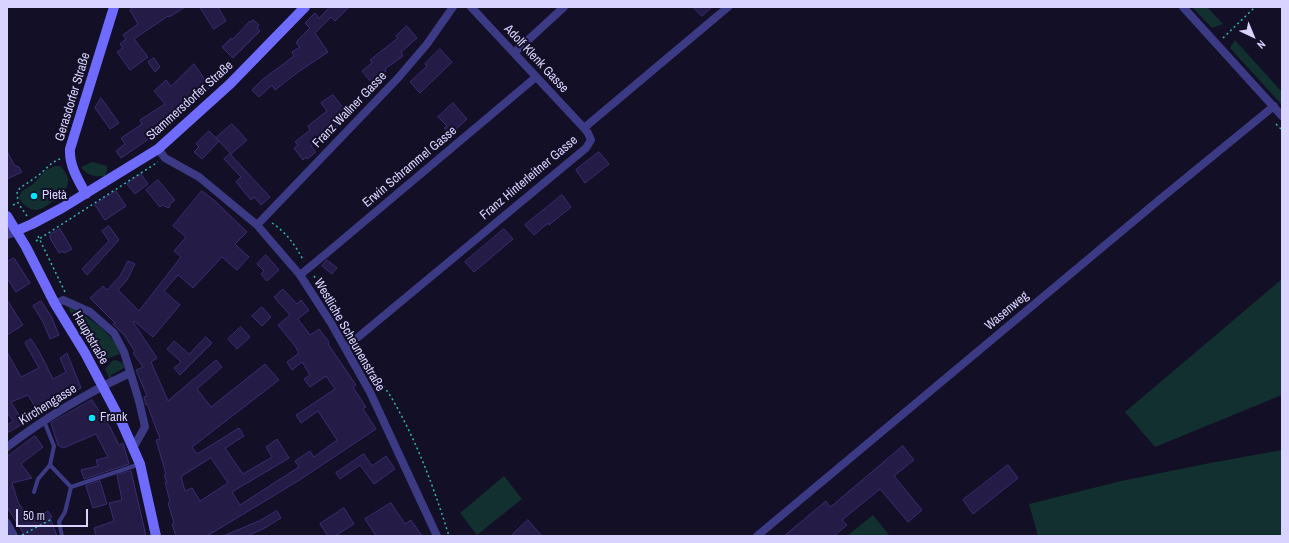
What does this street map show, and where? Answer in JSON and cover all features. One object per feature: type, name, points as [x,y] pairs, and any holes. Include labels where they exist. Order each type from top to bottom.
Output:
[{"type":"main road","name":"Gerasdorfer Straße","points":[[86,194],[72,165],[70,156],[72,142],[114,7]]},
{"type":"main road","name":"Stammersdorfer Straße","points":[[11,232],[32,224],[162,154],[305,7]]},
{"type":"main road","name":"Hauptstraße","points":[[7,216],[11,232],[26,247],[122,423],[140,464],[156,536]]},
{"type":"street","name":"Franz Wallner Gasse","points":[[258,224],[398,78],[427,44],[453,7]]},
{"type":"street","name":"Adolf Klenk Gasse","points":[[471,7],[584,128]]},
{"type":"street","points":[[514,53],[564,7]]},
{"type":"street","name":"Franz Hinterleitner Gasse","points":[[345,348],[586,148],[591,140],[584,128],[728,7]]},
{"type":"street","points":[[1183,7],[1282,116]]},
{"type":"street","name":"Erwin Schrammel Gasse","points":[[300,275],[536,77]]},
{"type":"street","name":"Wasenweg","points":[[756,536],[1274,106]]},
{"type":"street","name":"Westliche Scheunenstraße","points":[[162,154],[199,177],[258,224],[300,275],[331,323],[370,392],[437,536]]},
{"type":"street","name":"Hauptstraße","points":[[56,304],[63,300],[90,312],[114,334],[124,352],[139,401],[145,427],[133,448]]},
{"type":"street","name":"Hauptstraße","points":[[103,386],[130,373]]},
{"type":"street","name":"Kirchengasse","points":[[7,447],[30,429],[103,386]]},
{"type":"street","points":[[7,523],[14,536]]},
{"type":"lane","points":[[34,492],[38,479],[50,465],[54,446],[44,421]]},
{"type":"lane","points":[[71,487],[140,464]]},
{"type":"lane","points":[[50,465],[71,487]]},
{"type":"lane","points":[[62,536],[59,522],[65,512],[71,487]]},
{"type":"path","points":[[1217,43],[1255,7]]},
{"type":"path","points":[[36,241],[162,154]]},
{"type":"path","points":[[27,216],[18,203],[18,191],[22,186],[35,178],[52,163],[70,156]]},
{"type":"path","points":[[13,206],[18,203]]},
{"type":"path","points":[[38,236],[70,303]]},
{"type":"path","points":[[21,536],[54,518],[59,522]]},
{"type":"green space","points":[[1192,7],[1207,7],[1223,24],[1212,28]]},
{"type":"green space","points":[[1235,40],[1282,92],[1282,105],[1230,48]]},
{"type":"green space","points":[[92,162],[107,166],[105,176],[92,175],[81,167]]},
{"type":"green space","points":[[55,166],[60,166],[65,171],[68,181],[65,190],[62,194],[41,209],[33,210],[26,206],[19,198],[21,192],[33,184],[46,170]]},
{"type":"green space","points":[[1282,279],[1282,395],[1155,447],[1125,412]]},
{"type":"green space","points":[[68,308],[74,308],[102,329],[115,342],[120,354],[109,358],[103,365]]},
{"type":"green space","points":[[116,360],[123,363],[124,368],[111,375],[114,383],[112,384],[105,369],[112,361]]},
{"type":"green space","points":[[1282,450],[1282,536],[1038,536],[1029,504],[1121,481]]},
{"type":"green space","points":[[504,476],[522,499],[477,535],[460,513]]},
{"type":"green space","points":[[873,515],[890,536],[847,536]]},
{"type":"building","points":[[134,7],[185,7],[169,17],[168,16],[134,39],[148,57],[130,70],[117,52],[123,48],[120,44],[126,39],[123,35],[138,24],[130,10]]},
{"type":"building","points":[[200,7],[218,7],[226,21],[214,29]]},
{"type":"building","points":[[330,7],[349,7],[335,21],[331,17],[315,33],[328,52],[298,72],[275,90],[272,85],[259,97],[252,90],[262,80],[294,56],[292,52],[300,47],[296,43],[298,42],[297,41],[310,28],[305,23],[315,13],[319,18]]},
{"type":"building","points":[[693,7],[712,7],[702,16]]},
{"type":"building","points":[[253,20],[259,25],[257,28],[260,31],[233,58],[222,47],[231,38],[233,39],[250,21],[251,22]]},
{"type":"building","points":[[407,26],[417,38],[401,52],[403,56],[385,69],[386,71],[371,82],[362,71],[372,63],[370,60],[398,38],[396,36]]},
{"type":"building","points":[[440,49],[452,62],[420,93],[410,82],[427,66],[425,64]]},
{"type":"building","points":[[154,58],[160,67],[155,72],[148,62]]},
{"type":"building","points":[[194,64],[210,87],[192,105],[167,123],[169,125],[121,158],[116,151],[125,144],[121,138],[142,124],[140,120],[165,104],[154,91],[166,80],[171,86]]},
{"type":"building","points":[[333,95],[349,115],[336,128],[335,127],[311,146],[316,152],[307,159],[306,157],[303,160],[294,148],[298,145],[295,142],[310,130],[308,126],[327,111],[321,103]]},
{"type":"building","points":[[101,98],[119,123],[110,129],[95,108]]},
{"type":"building","points":[[453,103],[467,119],[450,135],[444,128],[447,126],[438,117]]},
{"type":"building","points":[[232,124],[247,140],[231,154],[216,138]]},
{"type":"building","points":[[209,131],[219,141],[202,159],[194,152],[199,147],[196,144]]},
{"type":"building","points":[[7,151],[14,165],[19,167],[22,172],[7,179]]},
{"type":"building","points":[[599,152],[609,164],[585,183],[576,170]]},
{"type":"building","points":[[230,154],[270,197],[261,205],[254,197],[251,200],[236,182],[241,177],[224,159]]},
{"type":"building","points":[[141,174],[148,184],[135,194],[127,184]]},
{"type":"building","points":[[158,180],[175,200],[170,204],[169,208],[162,205],[160,207],[146,190]]},
{"type":"building","points":[[116,191],[126,206],[105,220],[95,205]]},
{"type":"building","points":[[202,191],[215,201],[247,232],[235,244],[249,257],[237,270],[222,257],[193,288],[178,275],[164,291],[180,305],[153,337],[134,321],[133,322],[157,358],[151,362],[168,401],[216,360],[222,367],[197,389],[211,407],[265,364],[279,380],[192,447],[197,454],[239,428],[244,436],[225,448],[243,474],[272,457],[266,447],[277,439],[289,458],[232,492],[240,505],[299,467],[295,461],[310,451],[314,457],[337,440],[318,411],[301,423],[296,415],[335,389],[326,376],[310,387],[304,379],[310,375],[302,362],[292,370],[287,362],[299,353],[278,325],[290,315],[274,297],[283,289],[297,304],[301,300],[309,310],[298,319],[310,335],[319,329],[329,342],[328,344],[356,385],[353,387],[366,407],[363,409],[376,429],[298,481],[207,536],[176,536],[168,503],[170,502],[165,482],[167,482],[164,475],[166,474],[156,440],[160,439],[147,404],[146,405],[144,397],[147,396],[136,370],[143,367],[133,353],[135,352],[125,336],[113,324],[115,323],[90,298],[103,286],[107,290],[120,276],[128,261],[135,264],[127,280],[118,290],[139,311],[181,257],[174,251],[186,237],[173,226]],"holes":[[[211,458],[228,483],[200,501],[192,488],[185,491],[181,477]]]},
{"type":"building","points":[[562,195],[571,207],[534,235],[525,225]]},
{"type":"building","points":[[109,226],[119,240],[87,275],[82,269],[109,241],[102,231]]},
{"type":"building","points":[[60,229],[72,249],[64,253],[63,251],[59,253],[50,238],[50,235]]},
{"type":"building","points":[[504,229],[513,239],[474,272],[465,262]]},
{"type":"building","points":[[266,255],[279,270],[267,281],[261,274],[264,271],[257,264]]},
{"type":"building","points":[[14,258],[30,283],[16,292],[7,278],[7,262]]},
{"type":"building","points":[[327,260],[337,268],[332,274],[322,266]]},
{"type":"building","points":[[7,300],[23,325],[7,335]]},
{"type":"building","points":[[41,301],[51,316],[59,335],[50,339],[43,322],[33,306]]},
{"type":"building","points":[[262,307],[271,317],[262,326],[252,316]]},
{"type":"building","points":[[241,327],[250,337],[237,349],[228,339]]},
{"type":"building","points":[[206,337],[212,343],[180,375],[174,368],[181,362],[167,349],[174,341],[189,354]]},
{"type":"building","points":[[31,339],[53,379],[66,372],[60,358],[67,353],[81,388],[63,397],[39,413],[28,395],[11,402],[24,423],[7,433],[7,425],[13,421],[7,412],[7,352],[21,377],[39,368],[25,343]]},
{"type":"building","points":[[92,400],[110,427],[119,445],[123,443],[129,464],[84,479],[81,470],[98,466],[96,460],[108,457],[96,434],[63,448],[58,445],[51,423]]},
{"type":"building","points":[[35,436],[43,447],[21,464],[32,478],[12,483],[18,502],[30,521],[48,511],[52,517],[50,518],[57,536],[25,536],[7,507],[7,457]]},
{"type":"building","points":[[903,446],[914,460],[894,476],[922,510],[908,522],[880,489],[842,520],[847,525],[834,536],[784,536],[826,501],[830,507]]},
{"type":"building","points":[[364,454],[372,466],[386,456],[395,469],[374,484],[360,465],[340,479],[336,473]]},
{"type":"building","points":[[1008,465],[1018,478],[973,514],[963,500]]},
{"type":"building","points":[[131,471],[146,536],[96,536],[94,528],[114,521],[109,503],[122,500],[117,475]]},
{"type":"building","points":[[100,481],[107,504],[93,508],[86,486]]},
{"type":"building","points":[[391,503],[405,524],[411,520],[422,536],[376,536],[365,519]]},
{"type":"building","points":[[344,508],[354,524],[335,536],[328,536],[320,524]]},
{"type":"building","points":[[277,511],[281,518],[263,529],[247,536],[223,536],[259,521]]},
{"type":"building","points":[[528,520],[542,536],[511,536]]},
{"type":"place","name":"Pietà","points":[[34,196]]},
{"type":"place","name":"Frank","points":[[92,418]]}]
